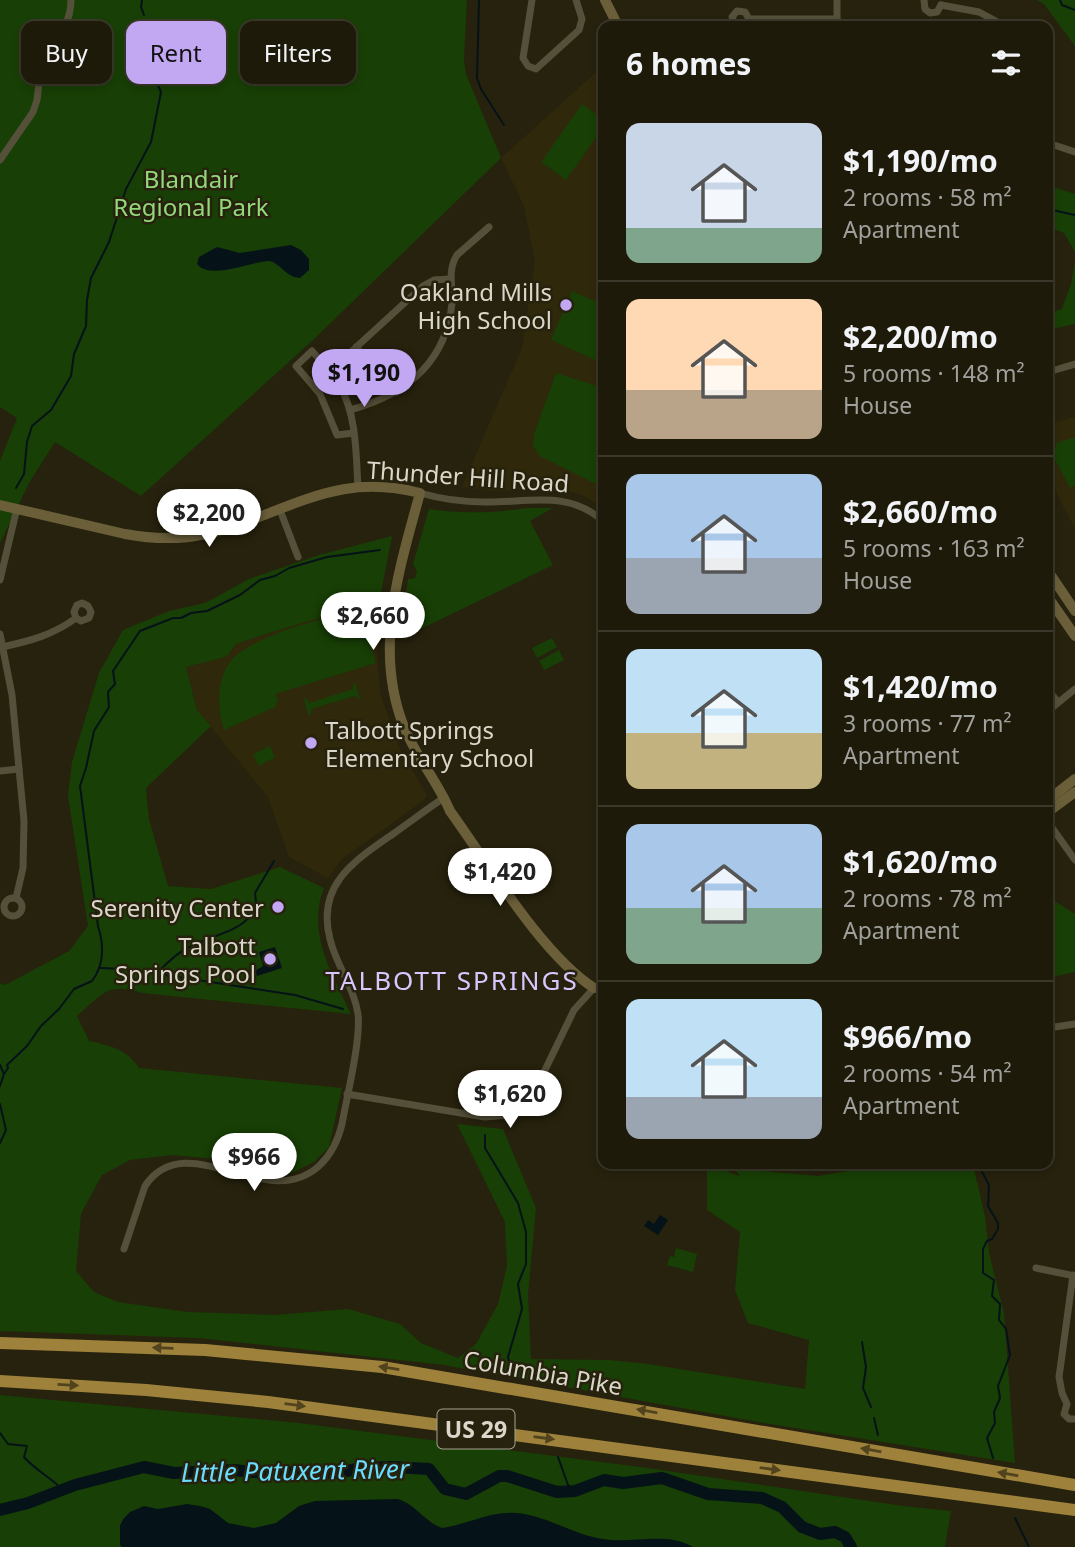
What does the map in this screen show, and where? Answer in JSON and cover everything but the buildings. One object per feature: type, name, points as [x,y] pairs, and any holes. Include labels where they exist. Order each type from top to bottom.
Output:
[{"type":"highway","name":"Columbia Pike","points":[[0,1343],[205,1350],[383,1367],[1075,1485]]},
{"type":"highway","name":"US 29","points":[[0,1381],[145,1390],[268,1402],[1075,1510]]},
{"type":"street","points":[[532,0],[523,58],[532,69],[541,66],[579,30],[582,19],[579,1]]},
{"type":"street","points":[[605,0],[616,21]]},
{"type":"street","points":[[837,0],[837,21]]},
{"type":"street","points":[[925,0],[925,9],[930,13],[937,12],[941,2],[979,12],[996,21]]},
{"type":"street","points":[[0,160],[33,112],[39,83],[33,62],[63,31],[72,1]]},
{"type":"street","points":[[734,21],[732,17],[737,11],[745,12],[747,21]]},
{"type":"street","points":[[1053,145],[1075,152]]},
{"type":"street","points":[[350,410],[380,401],[397,392],[426,367],[444,338],[451,308],[450,279],[453,261],[489,227]]},
{"type":"street","points":[[340,362],[423,286],[434,280],[450,279]]},
{"type":"street","points":[[356,347],[397,392]]},
{"type":"street","points":[[354,433],[337,435],[320,394],[296,366],[312,351],[334,376],[346,397],[354,433],[358,488]]},
{"type":"street","points":[[1053,371],[1075,364]]},
{"type":"street","name":"Thunder Hill Road","points":[[0,505],[125,534],[160,538],[209,533],[331,492],[358,488],[387,488],[469,502],[558,499],[577,505],[598,518]]},
{"type":"street","points":[[347,1094],[485,1117],[510,1115],[530,1101],[573,1010],[598,985],[588,978],[538,923],[456,807],[445,797],[422,763],[405,729],[397,705],[389,658],[393,598],[420,493]]},
{"type":"street","points":[[0,580],[17,508]]},
{"type":"street","points":[[280,510],[298,557]]},
{"type":"street","points":[[1053,578],[1075,611]]},
{"type":"street","points":[[1053,604],[1075,636]]},
{"type":"street","points":[[2,647],[46,635],[76,618]]},
{"type":"street","points":[[0,634],[12,695],[19,769],[24,853],[16,898]]},
{"type":"street","points":[[1053,706],[1075,689]]},
{"type":"street","points":[[1053,696],[1058,702]]},
{"type":"street","points":[[0,771],[19,769]]},
{"type":"street","points":[[1053,796],[1075,779]]},
{"type":"street","points":[[1053,809],[1075,792]]},
{"type":"street","points":[[124,1249],[145,1186],[156,1172],[172,1166],[200,1165],[227,1169],[271,1182],[291,1181],[306,1176],[321,1164],[334,1148],[347,1094],[358,1018],[353,996],[330,940],[330,901],[346,869],[445,797]]},
{"type":"street","points":[[1053,829],[1075,860]]},
{"type":"street","points":[[1053,1027],[1075,1024]]},
{"type":"street","points":[[1036,1268],[1074,1275],[1059,1369],[1062,1393],[1071,1404],[1064,1414],[1069,1419],[1075,1419]]},
{"type":"shaded area","name":"Oakland Mills High School","points":[[598,70],[598,504],[582,495],[557,488],[493,491],[462,487],[522,348],[535,262],[524,206],[501,158]]},
{"type":"shaded area","points":[[291,245],[301,250],[309,259],[309,270],[300,278],[270,261],[221,271],[203,269],[197,264],[199,257],[217,247],[240,253]]},
{"type":"shaded area","points":[[1075,417],[1075,528],[1053,486],[1053,423]]},
{"type":"shaded area","name":"Talbott Springs Elementary School","points":[[359,606],[377,613],[380,693],[400,749],[427,795],[423,801],[342,859],[328,878],[289,857],[268,797],[197,710],[186,667],[222,658],[232,651],[236,644]]},
{"type":"shaded area","name":"Talbott Springs Pool","points":[[275,947],[282,968],[257,976],[255,971],[263,966],[259,952]]},
{"type":"shaded area","points":[[660,1215],[668,1220],[658,1235],[644,1226],[648,1220],[654,1224]]},
{"type":"shaded area","points":[[398,1499],[442,1528],[497,1514],[516,1513],[538,1517],[592,1537],[614,1540],[672,1540],[693,1547],[120,1545],[120,1525],[124,1518],[144,1506],[158,1509],[187,1504],[200,1506],[210,1509],[228,1523],[254,1528],[276,1523],[299,1506],[315,1501]]},
{"type":"green space","name":"Blandair Regional Park","points":[[0,0],[467,0],[464,60],[466,74],[501,158],[313,340],[141,496],[55,442],[29,483],[0,543],[0,461],[17,418],[0,407]]},
{"type":"green space","points":[[1037,0],[1075,0],[1075,46],[1044,4]]},
{"type":"green space","points":[[582,104],[598,116],[598,135],[566,180],[541,162]]},
{"type":"green space","points":[[1053,187],[1075,194],[1075,252],[1064,233],[1053,229]]},
{"type":"green space","points":[[1075,262],[1075,324],[1053,329],[1053,312],[1062,309]]},
{"type":"green space","points":[[572,291],[598,302],[598,361],[551,340]]},
{"type":"green space","points":[[556,373],[598,386],[598,485],[540,456],[533,446],[534,434]]},
{"type":"green space","points":[[1075,437],[1075,485],[1070,488],[1053,456],[1057,443]]},
{"type":"green space","points":[[553,508],[530,521],[553,565],[400,639],[408,579],[415,578],[417,571],[413,564],[429,509],[478,512]]},
{"type":"green space","points":[[392,536],[377,613],[359,606],[236,644],[228,655],[222,658],[186,667],[197,710],[211,726],[146,788],[149,819],[168,886],[211,889],[280,867],[324,888],[319,905],[320,937],[330,969],[351,1014],[121,989],[106,992],[77,1016],[89,1041],[124,1053],[139,1068],[342,1088],[329,1147],[314,1162],[294,1172],[273,1176],[216,1159],[172,1155],[130,1160],[102,1175],[81,1214],[76,1271],[94,1292],[118,1302],[188,1312],[274,1315],[348,1309],[400,1324],[421,1343],[458,1358],[476,1344],[498,1304],[507,1266],[505,1222],[457,1124],[503,1129],[536,1208],[528,1295],[531,1359],[609,1360],[648,1364],[805,1389],[809,1340],[748,1323],[735,1290],[740,1232],[707,1210],[707,1169],[724,1169],[740,1176],[734,1169],[818,1176],[860,1169],[974,1169],[985,1216],[989,1253],[1004,1313],[1015,1463],[764,1423],[444,1365],[199,1338],[0,1331],[0,983],[5,985],[69,951],[88,926],[68,796],[72,762],[99,673],[123,630],[169,611],[205,603],[249,579],[319,555]]},
{"type":"green space","points":[[359,608],[376,663],[275,694],[278,700],[275,707],[224,730],[220,689],[225,670],[238,654],[265,638]]},
{"type":"green space","points":[[552,638],[557,647],[537,658],[532,648]]},
{"type":"green space","points":[[559,650],[564,660],[544,670],[539,661]]},
{"type":"green space","points":[[354,683],[360,700],[355,696],[311,709],[311,714],[308,715],[304,699],[309,703],[353,689]]},
{"type":"green space","points":[[270,746],[275,757],[259,766],[253,754]]},
{"type":"green space","points":[[1053,900],[1075,914],[1075,972],[1053,977]]},
{"type":"green space","points":[[676,1248],[697,1254],[693,1272],[667,1265],[670,1256],[674,1257]]},
{"type":"green space","points":[[0,1395],[299,1423],[951,1511],[945,1547],[0,1547]]},
{"type":"waterway","points":[[142,0],[144,15]]},
{"type":"waterway","points":[[479,0],[477,78],[504,125]]},
{"type":"waterway","points":[[1060,0],[1062,5],[1075,10]]},
{"type":"waterway","points":[[16,488],[24,474],[27,442],[32,426],[51,410],[71,376],[74,354],[86,326],[91,278],[109,242],[126,189],[151,142],[161,92],[158,84]]},
{"type":"waterway","points":[[1053,210],[1075,215]]},
{"type":"waterway","points":[[4,1074],[7,1065],[27,1046],[74,989],[92,981],[99,968],[101,940],[80,786],[94,731],[109,707],[108,692],[115,684],[113,671],[140,631],[173,618],[207,611],[240,595],[260,580],[289,568],[327,557],[380,550]]},
{"type":"waterway","points":[[256,902],[255,893],[274,861]]},
{"type":"waterway","points":[[154,975],[180,952],[238,927],[252,914]]},
{"type":"waterway","points":[[100,968],[126,969],[295,995],[343,1009]]},
{"type":"waterway","points":[[0,1065],[4,1074],[0,1086]]},
{"type":"waterway","points":[[0,1104],[6,1130],[0,1143]]},
{"type":"waterway","points":[[485,1135],[485,1148],[518,1203],[526,1232],[526,1264],[518,1284],[522,1309],[508,1357],[511,1371]]},
{"type":"waterway","points":[[981,1169],[989,1185],[988,1206],[998,1223],[998,1229],[983,1249],[983,1273],[994,1280],[992,1296],[1000,1304],[999,1320],[1006,1329],[1010,1355],[998,1386],[1000,1398],[994,1412],[995,1423],[987,1438],[993,1458]]},
{"type":"waterway","points":[[862,1342],[866,1367],[863,1388],[871,1407]]},
{"type":"waterway","points":[[874,1418],[878,1435]]},
{"type":"waterway","points":[[0,1433],[8,1444],[27,1446],[24,1457],[62,1489]]},
{"type":"waterway","points":[[558,1457],[568,1485],[575,1491]]},
{"type":"waterway","name":"Little Patuxent River","points":[[0,1510],[28,1503],[75,1485],[144,1467],[174,1473],[235,1470],[335,1473],[393,1467],[429,1469],[445,1489],[466,1494],[499,1476],[507,1476],[557,1492],[575,1491],[604,1480],[623,1483],[662,1478],[708,1494],[762,1498],[782,1507],[802,1527],[820,1534],[835,1532],[845,1537],[851,1547]]},
{"type":"waterway","points":[[1015,1518],[1029,1547]]},
{"type":"place","name":"Oakland Mills High School","points":[[566,305]]},
{"type":"place","name":"Talbott Springs Elementary School","points":[[311,743]]},
{"type":"place","name":"Serenity Center","points":[[278,907]]},
{"type":"place","name":"Talbott Springs Pool","points":[[270,959]]},
{"type":"district","name":"TALBOTT SPRINGS","points":[[452,980]]}]
